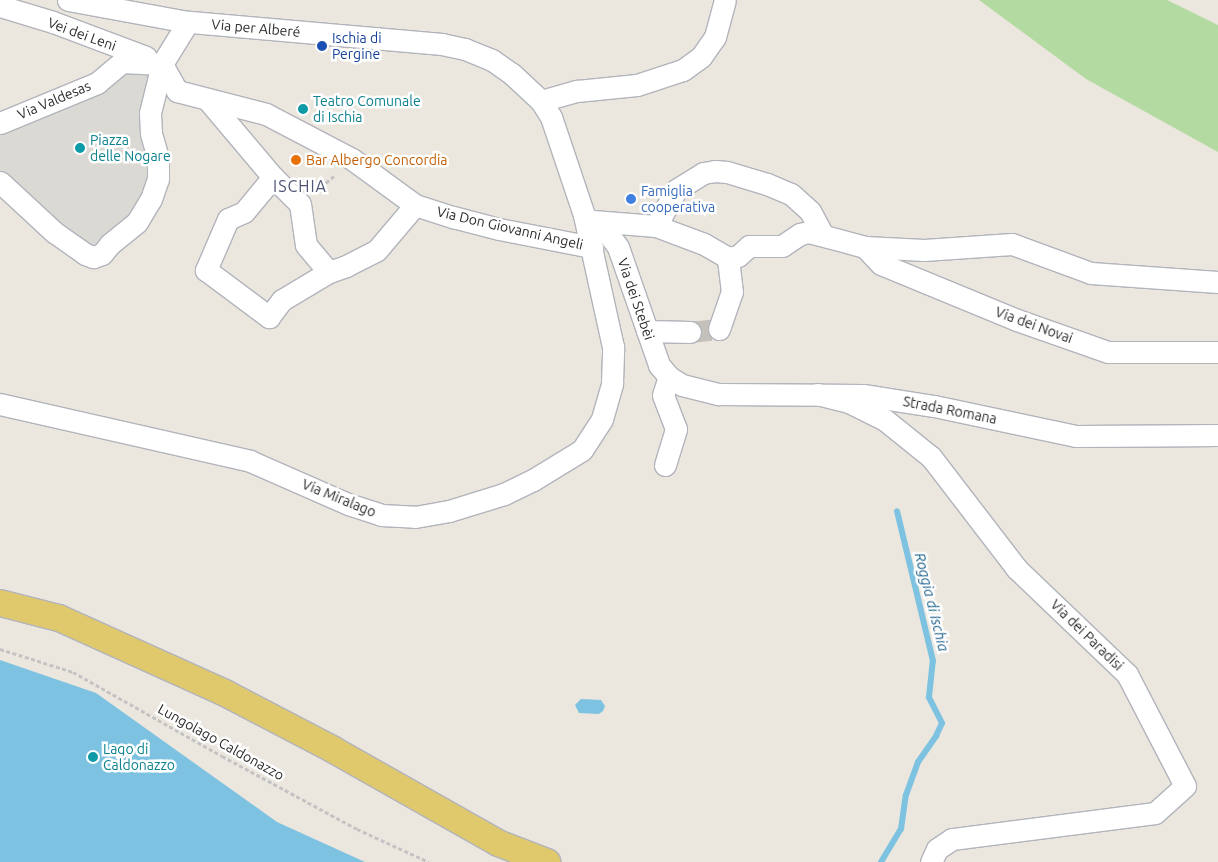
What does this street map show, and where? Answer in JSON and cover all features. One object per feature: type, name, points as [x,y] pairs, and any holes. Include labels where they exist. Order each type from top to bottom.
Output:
[{"type":"main road","points":[[0,603],[59,618],[225,693],[332,749],[498,843],[547,862]]},
{"type":"street","name":"Via per Alberé","points":[[68,0],[188,22],[442,44],[465,49],[492,60],[512,74],[541,100],[555,126],[593,221],[592,247]]},
{"type":"street","points":[[541,100],[576,91],[637,85],[683,70],[701,57],[715,37],[725,0]]},
{"type":"street","name":"Vei dei Leni","points":[[0,6],[53,22],[162,64]]},
{"type":"street","points":[[0,182],[54,232],[85,254],[94,257],[102,254],[110,244],[138,222],[151,199],[158,179],[158,158],[151,134],[150,113],[162,64],[188,22]]},
{"type":"street","name":"Via Valdesas","points":[[0,123],[97,83],[122,62],[162,64]]},
{"type":"street","name":"Via Don Giovanni Angeli","points":[[162,64],[177,91],[266,114],[352,159],[415,205],[453,218],[592,247]]},
{"type":"street","points":[[207,100],[273,177],[300,204],[306,246],[329,272]]},
{"type":"street","points":[[656,226],[676,190],[702,173],[715,171],[727,172],[767,184],[791,194],[810,211],[822,234]]},
{"type":"street","points":[[273,177],[244,212],[228,220],[206,270],[269,317],[282,300],[329,272],[346,266],[377,250],[415,205]]},
{"type":"street","points":[[593,221],[656,226],[704,244],[728,258],[738,256],[749,246],[782,246],[800,234],[809,232],[822,234]]},
{"type":"street","name":"Via dei Stebèi","points":[[593,221],[618,247],[659,365],[676,381]]},
{"type":"street","name":"Via dei Novai","points":[[822,234],[865,247],[924,250],[1012,244],[1091,273],[1218,282]]},
{"type":"street","name":"Via Miralago","points":[[0,404],[250,460],[348,504],[380,515],[415,517],[449,511],[504,494],[533,480],[582,450],[602,419],[612,383],[613,347],[592,247]]},
{"type":"street","name":"Via dei Novai","points":[[865,247],[881,264],[1017,320],[1108,352],[1218,352]]},
{"type":"street","points":[[719,329],[732,292],[728,258]]},
{"type":"street","points":[[647,331],[690,332]]},
{"type":"street","points":[[665,465],[676,429],[663,395],[676,381]]},
{"type":"street","name":"Strada Romana","points":[[676,381],[718,394],[863,395],[934,406],[1076,436],[1218,435]]},
{"type":"street","name":"Via dei Paradisi","points":[[817,394],[849,402],[885,420],[931,457],[1017,568],[1127,674],[1185,786],[1155,812],[952,839],[937,849],[931,862]]},
{"type":"path","points":[[300,204],[337,173]]},
{"type":"path","name":"Lungolago Caldonazzo","points":[[0,649],[73,672],[357,829],[429,862]]},
{"type":"green space","points":[[979,0],[1167,0],[1218,25],[1218,152],[1086,79]]},
{"type":"shaded area","name":"Piazza delle Nogare","points":[[162,64],[159,193],[89,256],[0,174],[0,122],[100,80]]},
{"type":"water","name":"Lago di Caldonazzo","points":[[0,660],[96,693],[277,822],[365,862],[0,862]]},
{"type":"water","points":[[581,699],[601,700],[605,706],[603,711],[599,714],[579,713],[575,705]]},
{"type":"waterway","name":"Roggia di Ischia","points":[[881,862],[901,829],[906,795],[918,762],[936,736],[942,723],[929,697],[933,661],[897,511]]},
{"type":"tunnel","points":[[690,332],[719,329]]},
{"type":"place","name":"Ischia di Pergine","points":[[322,46]]},
{"type":"place","name":"Teatro Comunale di Ischia","points":[[303,109]]},
{"type":"place","name":"Piazza delle Nogare","points":[[80,148]]},
{"type":"place","name":"Bar Albergo Concordia","points":[[296,160]]},
{"type":"place","name":"Famiglia cooperativa","points":[[631,199]]},
{"type":"place","name":"Lago di Caldonazzo","points":[[93,757]]},
{"type":"district","name":"ISCHIA","points":[[300,186]]}]
